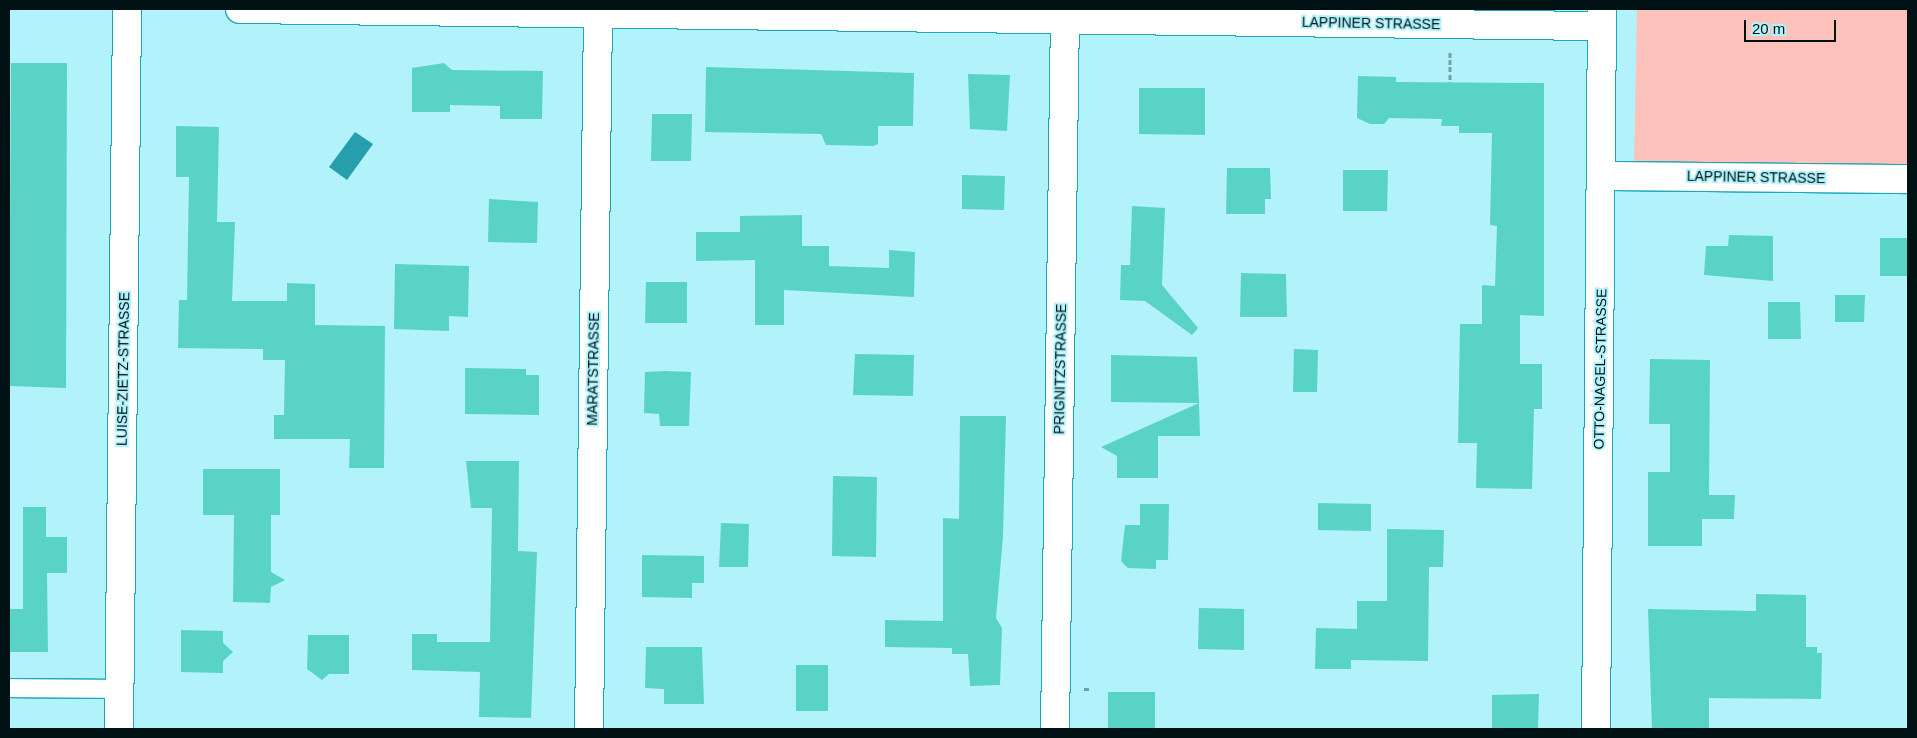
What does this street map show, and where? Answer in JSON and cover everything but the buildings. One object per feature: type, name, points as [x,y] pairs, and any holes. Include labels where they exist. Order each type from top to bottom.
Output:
[{"type":"street","name":"LUISE-ZIETZ-STRASSE","points":[[118,729],[128,9]]},
{"type":"street","name":"LAPPINER STRASSE","points":[[240,9],[1602,17]]},
{"type":"street","name":"MARATSTRASSE","points":[[589,729],[598,11]]},
{"type":"street","name":"PRIGNITZSTRASSE","points":[[1055,729],[1065,13]]},
{"type":"street","name":"OTTO-NAGEL-STRASSE","points":[[1596,729],[1603,176],[1602,17]]},
{"type":"street","name":"LAPPINER STRASSE","points":[[1603,176],[1908,179]]},
{"type":"lane","points":[[9,688],[119,689]]},
{"type":"path","points":[[1450,52],[1450,82]]},
{"type":"shaded area","points":[[1637,9],[1908,9],[1908,169],[1634,164]]},
{"type":"water","points":[[355,132],[373,144],[347,180],[329,167]]}]
